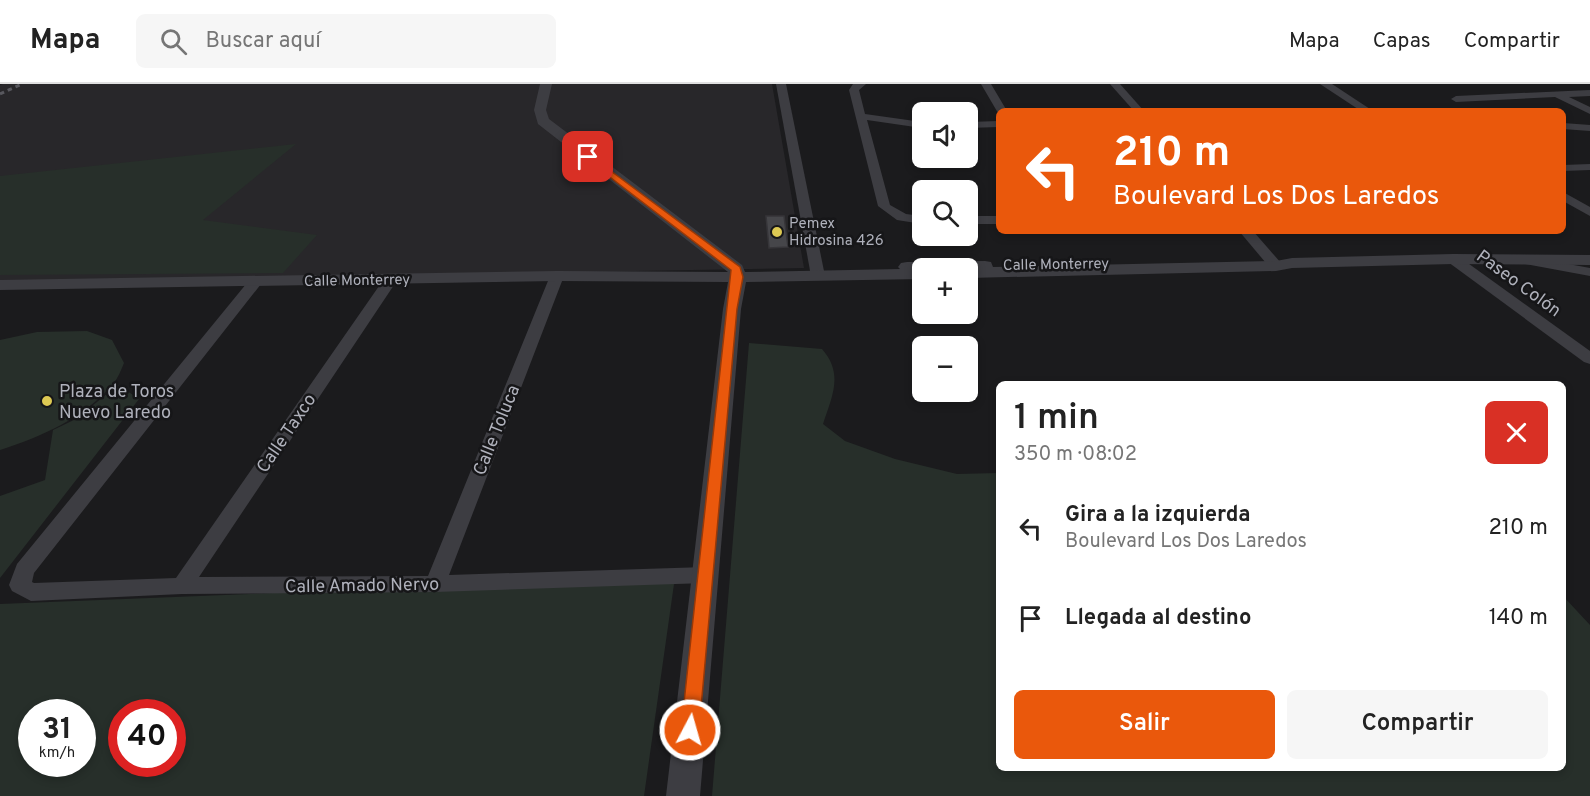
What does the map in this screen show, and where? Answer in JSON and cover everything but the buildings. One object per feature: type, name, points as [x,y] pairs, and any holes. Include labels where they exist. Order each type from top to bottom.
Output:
[{"type":"street","points":[[546,84],[540,110],[543,121],[729,274],[732,309],[683,796]]},
{"type":"street","points":[[782,84],[817,272]]},
{"type":"street","points":[[986,84],[1000,108]]},
{"type":"street","points":[[1115,84],[1136,108]]},
{"type":"street","points":[[1325,84],[1363,108]]},
{"type":"street","points":[[1535,84],[1590,111]]},
{"type":"street","points":[[859,85],[854,90],[884,206],[893,215],[912,220]]},
{"type":"street","points":[[1456,99],[1590,93]]},
{"type":"street","points":[[861,116],[912,124]]},
{"type":"street","points":[[978,125],[996,124]]},
{"type":"street","points":[[1566,126],[1590,128]]},
{"type":"street","points":[[1566,168],[1590,167]]},
{"type":"street","points":[[1566,198],[1590,212]]},
{"type":"street","points":[[978,220],[996,220]]},
{"type":"street","points":[[1249,234],[1280,263]]},
{"type":"street","name":"Calle Monterrey","points":[[0,285],[729,274],[1453,259],[1590,260]]},
{"type":"street","name":"Paseo Colón","points":[[1453,259],[1590,359]]},
{"type":"street","points":[[1521,260],[1590,272]]},
{"type":"street","name":"Calle Monterrey","points":[[978,273],[1280,263]]},
{"type":"street","name":"Calle Monterrey","points":[[817,272],[912,274]]},
{"type":"street","name":"Calle Toluca","points":[[435,584],[557,276]]},
{"type":"street","name":"Calle Taxco","points":[[182,586],[391,279]]},
{"type":"street","name":"Calle Amado Nervo","points":[[256,281],[24,570],[20,585],[31,592],[182,586],[435,584],[706,575]]},
{"type":"shaded area","points":[[772,84],[804,268],[0,282],[0,85]]},
{"type":"shaded area","points":[[296,144],[203,220],[317,235],[283,273],[0,275],[0,176]]},
{"type":"shaded area","name":"Plaza de Toros Nuevo Laredo","points":[[87,331],[112,340],[124,363],[115,382],[89,407],[61,425],[0,450],[0,340],[37,332]]},
{"type":"shaded area","points":[[749,343],[822,349],[833,367],[834,376],[832,395],[823,424],[845,441],[895,459],[957,474],[996,473],[996,771],[1566,771],[1566,599],[1590,625],[1590,796],[712,796]]},
{"type":"shaded area","points":[[118,385],[139,399],[0,578],[0,496],[45,480],[53,430],[76,419]]},
{"type":"shaded area","points":[[675,577],[644,796],[0,796],[0,604]]},
{"type":"railway","points":[[0,94],[22,84]]},
{"type":"place","name":"Pemex Hidrosina 426","points":[[777,232]]},
{"type":"place","name":"Plaza de Toros Nuevo Laredo","points":[[47,401]]},
{"type":"route","points":[[588,157],[736,269],[738,277],[732,309],[690,730]]}]
